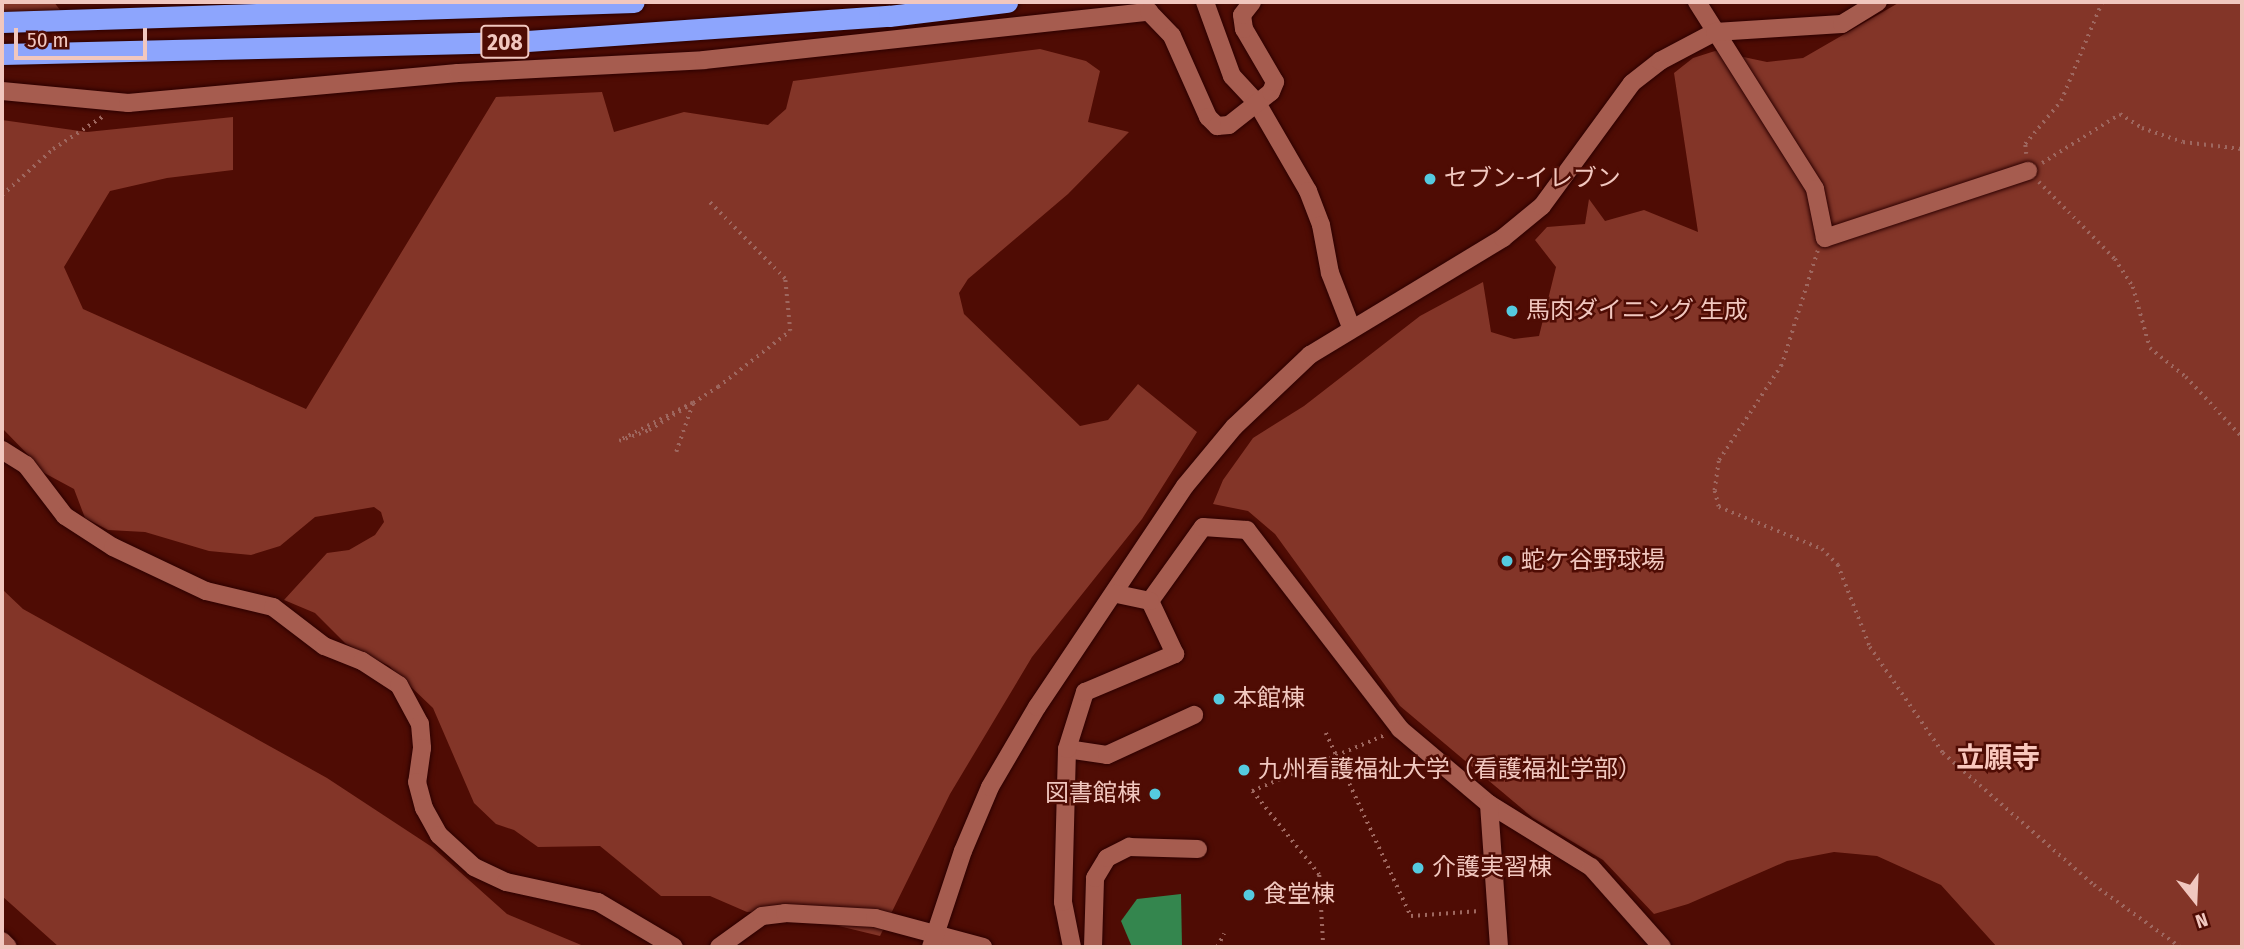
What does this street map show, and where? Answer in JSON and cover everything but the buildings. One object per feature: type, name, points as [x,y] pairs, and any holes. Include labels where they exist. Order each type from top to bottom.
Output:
[{"type":"highway","name":"208","points":[[2,22],[634,2]]},
{"type":"highway","name":"208","points":[[2,54],[513,42],[889,16],[1007,2]]},
{"type":"street","points":[[1205,2],[1232,76],[1257,103],[1308,191],[1321,225],[1330,273],[1351,327]]},
{"type":"street","points":[[2,91],[125,103],[458,73],[704,60],[1149,12],[1172,36],[1208,117],[1217,126],[1229,125],[1257,103],[1275,82],[1244,29],[1242,15],[1252,2]]},
{"type":"street","points":[[1697,2],[1815,189],[1825,238],[2028,171]]},
{"type":"street","points":[[932,940],[990,787],[1037,707],[1116,594],[1185,486],[1234,426],[1310,355],[1351,327],[1503,238],[1542,206],[1632,83],[1660,61],[1714,32],[1842,24],[1878,2]]},
{"type":"street","points":[[2,450],[26,465],[65,516],[113,547],[206,591],[273,607],[324,646],[362,662],[398,685],[420,724],[422,748],[417,782],[424,808],[439,835],[474,867],[506,882],[598,902],[674,947]]},
{"type":"street","points":[[1150,601],[1203,527],[1247,530],[1400,729],[1489,804],[1591,867],[1662,947]]},
{"type":"street","points":[[1116,594],[1150,601]]},
{"type":"street","points":[[1072,947],[1063,902],[1068,749],[1085,692],[1175,654],[1150,601]]},
{"type":"street","points":[[1068,749],[1107,755],[1194,716]]},
{"type":"street","points":[[1489,804],[1499,947]]},
{"type":"street","points":[[1093,947],[1095,878],[1107,858],[1129,847],[1198,849]]},
{"type":"street","points":[[719,947],[762,916],[785,913],[875,918],[932,940],[983,947]]},
{"type":"street","points":[[2,941],[8,947]]},
{"type":"path","points":[[2102,2],[2061,101],[2025,144],[2028,171],[2115,260],[2133,287],[2150,348],[2186,377],[2242,437]]},
{"type":"path","points":[[2,195],[53,149],[125,103]]},
{"type":"path","points":[[2028,171],[2120,114],[2141,128],[2183,142],[2242,149]]},
{"type":"path","points":[[693,403],[619,441],[649,430],[693,403],[790,331],[785,279],[708,201]]},
{"type":"path","points":[[1825,238],[1782,365],[1719,461],[1715,491],[1719,507],[1822,549],[1838,565],[1870,647],[1943,753],[2094,885],[2180,947]]},
{"type":"path","points":[[676,452],[693,403]]},
{"type":"path","points":[[1323,947],[1319,875],[1252,791],[1400,729]]},
{"type":"path","points":[[1326,733],[1411,916],[1496,910]]},
{"type":"path","points":[[1217,947],[1224,933]]},
{"type":"shaded area","points":[[2,2],[54,2],[60,10],[2,12]]},
{"type":"shaded area","points":[[1900,2],[2242,2],[2242,947],[1997,947],[1941,885],[1877,856],[1834,852],[1787,861],[1688,904],[1654,914],[1603,860],[1533,818],[1400,706],[1275,534],[1248,511],[1213,504],[1223,480],[1253,438],[1304,406],[1420,316],[1483,282],[1491,332],[1514,339],[1539,336],[1556,267],[1535,240],[1547,227],[1585,224],[1589,199],[1605,221],[1644,210],[1698,232],[1674,73],[1693,58],[1715,51],[1767,62],[1803,58]]},
{"type":"shaded area","points":[[1040,49],[1086,61],[1100,71],[1088,122],[1129,132],[1068,194],[968,279],[959,293],[964,314],[1080,426],[1108,420],[1138,384],[1197,432],[1142,519],[1032,657],[950,794],[880,936],[777,911],[747,912],[710,896],[661,896],[600,846],[538,847],[514,830],[496,824],[474,803],[433,708],[389,666],[346,644],[315,613],[284,600],[327,553],[349,550],[375,535],[384,522],[381,512],[374,507],[315,517],[280,546],[251,555],[209,551],[145,532],[108,530],[85,518],[74,489],[35,468],[34,461],[2,428],[2,120],[87,132],[233,117],[233,170],[167,178],[110,191],[64,267],[83,309],[306,409],[496,97],[602,92],[614,132],[684,112],[768,125],[786,109],[793,81]]},
{"type":"shaded area","points":[[2,589],[23,609],[327,778],[432,847],[507,914],[586,947],[59,947],[2,896]]},
{"type":"shaded area","points":[[1181,894],[1182,947],[1132,947],[1121,921],[1137,899]]},
{"type":"place","name":"セブン-イレブン","points":[[1430,179]]},
{"type":"place","name":"馬肉ダイニング 生成","points":[[1512,311]]},
{"type":"place","name":"蛇ケ谷野球場","points":[[1507,561]]},
{"type":"place","name":"本館棟","points":[[1219,699]]},
{"type":"place","name":"九州看護福祉大学（看護福祉学部）","points":[[1244,770]]},
{"type":"place","name":"図書館棟","points":[[1155,794]]},
{"type":"place","name":"介護実習棟","points":[[1418,868]]},
{"type":"place","name":"食堂棟","points":[[1249,895]]},
{"type":"district","name":"立願寺","points":[[1998,758]]}]
